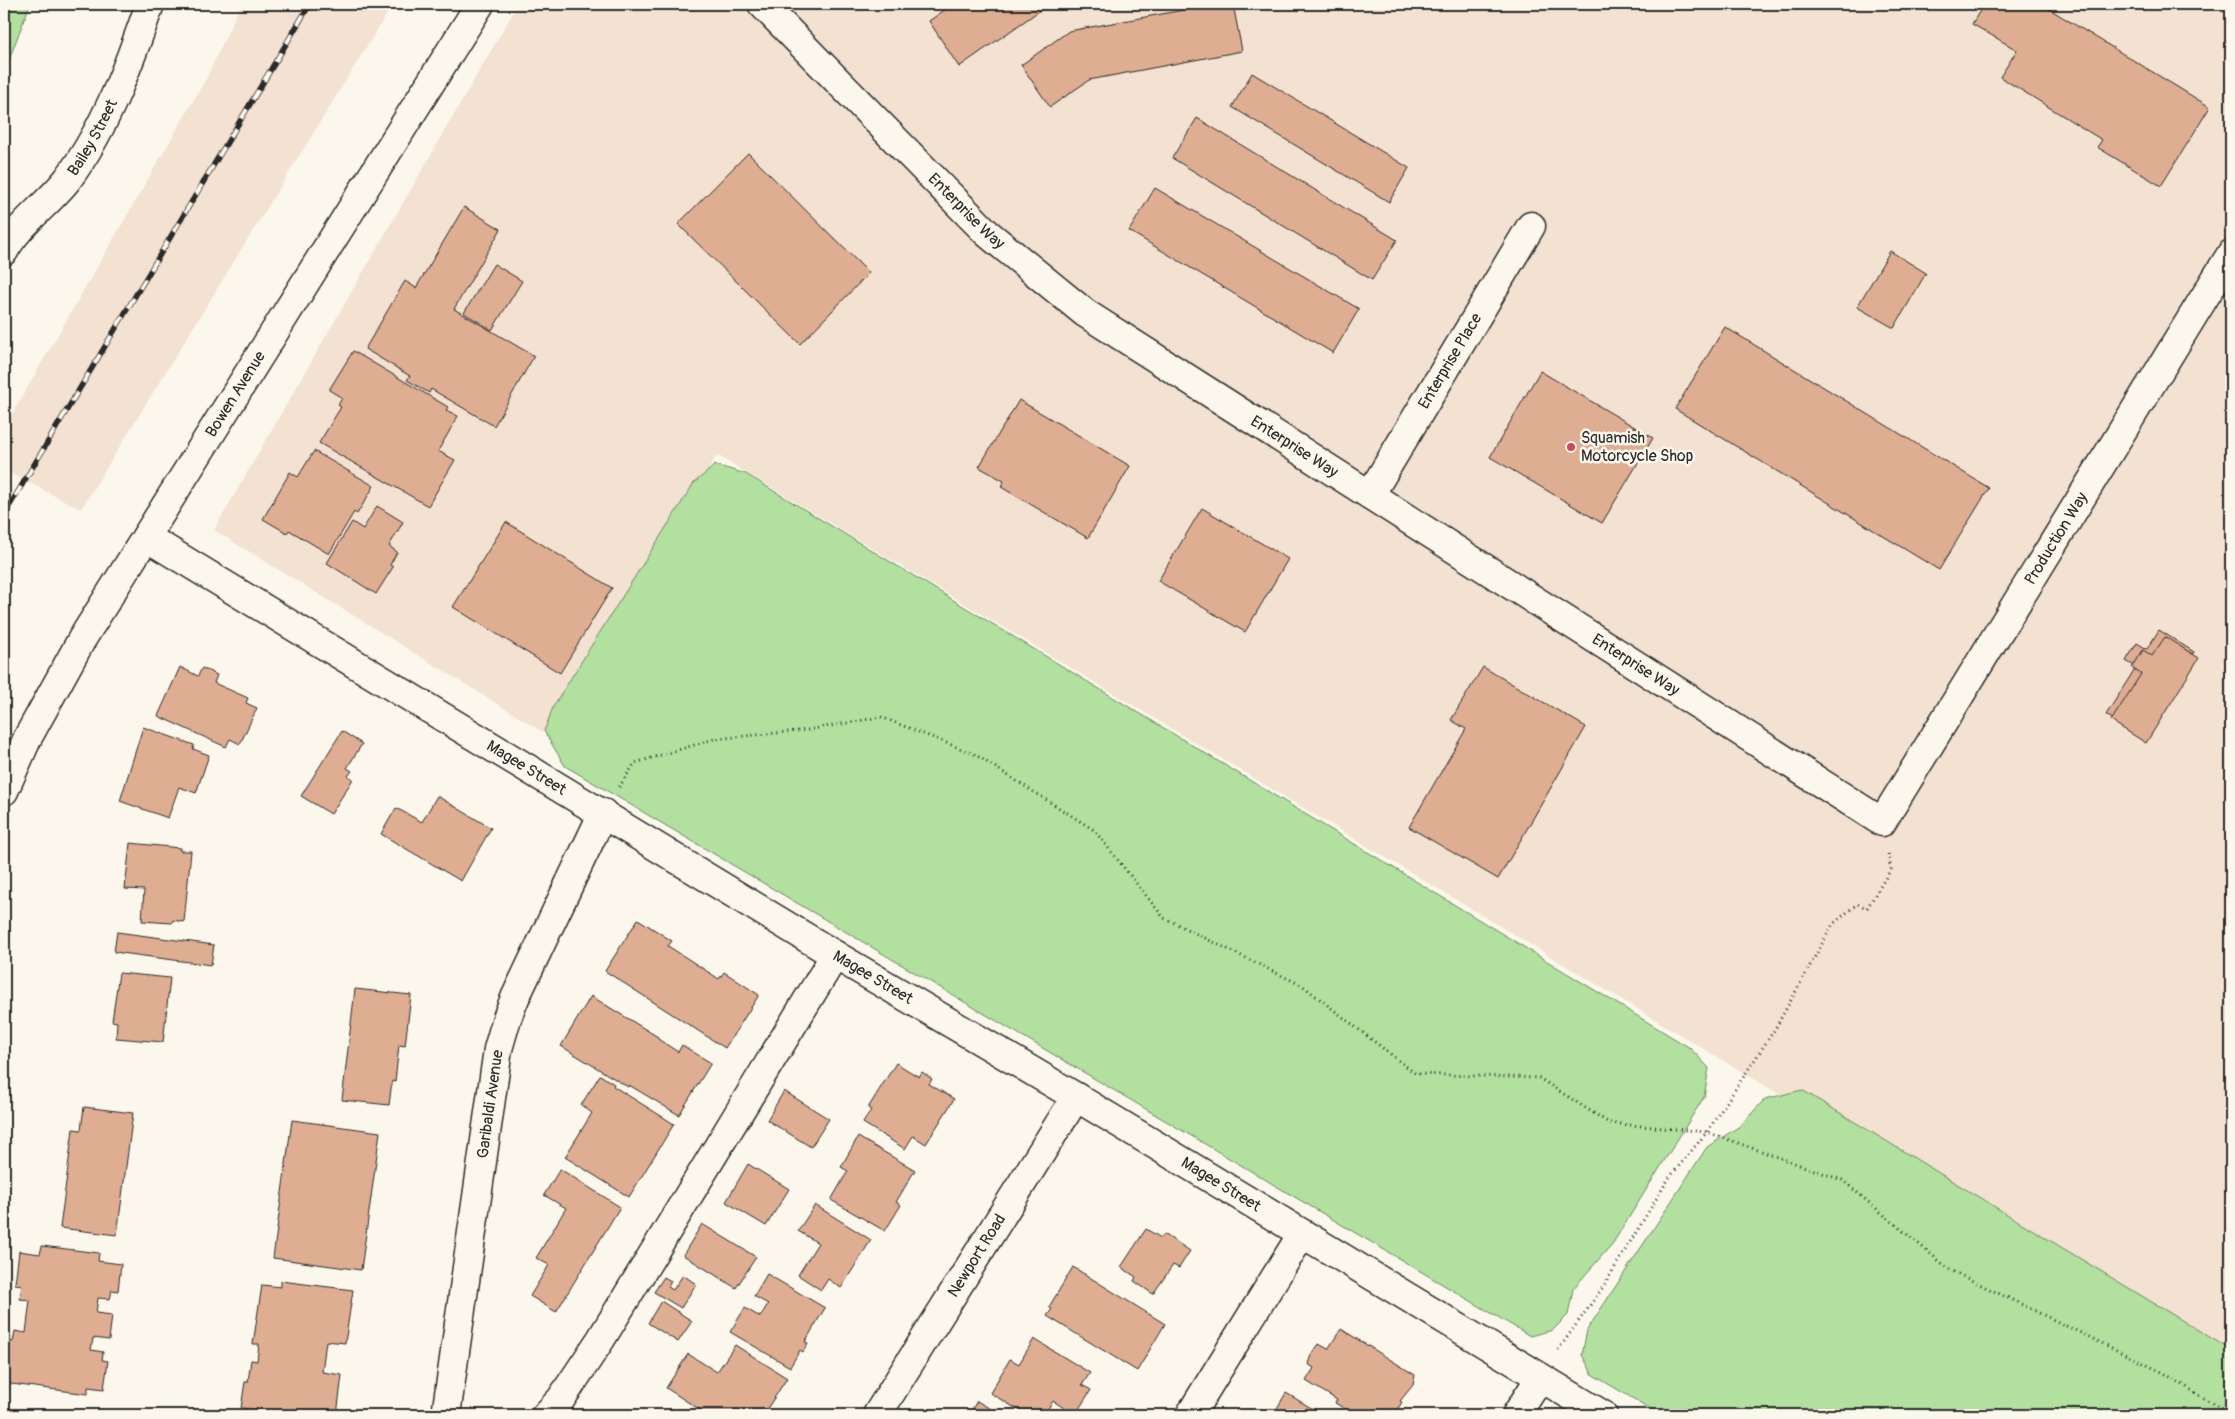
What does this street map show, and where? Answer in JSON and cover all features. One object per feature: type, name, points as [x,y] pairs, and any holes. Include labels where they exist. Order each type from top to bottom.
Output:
[{"type":"street","name":"Bailey Street","points":[[4,251],[11,238],[66,180],[95,136],[131,58],[150,4]]},
{"type":"street","name":"Bowen Avenue","points":[[4,791],[28,737],[54,688],[146,536],[480,4]]},
{"type":"street","name":"Enterprise Way","points":[[762,4],[987,233],[1078,307],[1882,822]]},
{"type":"street","name":"Enterprise Place","points":[[1370,494],[1531,226]]},
{"type":"street","name":"Production Way","points":[[1882,822],[2231,254]]},
{"type":"street","name":"Magee Street","points":[[146,536],[603,812],[834,955],[1076,1097],[1603,1415]]},
{"type":"street","name":"Garibaldi Avenue","points":[[446,1415],[498,1049],[515,998],[603,812]]},
{"type":"street","points":[[546,1415],[601,1339],[834,955]]},
{"type":"street","name":"Newport Road","points":[[877,1415],[1076,1097]]},
{"type":"street","points":[[1190,1415],[1302,1234]]},
{"type":"street","points":[[1516,1415],[1540,1378]]},
{"type":"path","points":[[603,812],[635,763],[714,739],[808,730],[881,717],[974,754],[1094,830],[1164,918],[1303,986],[1416,1074],[1539,1078],[1609,1123],[1707,1132],[1842,1180],[1950,1270],[2164,1372],[2231,1415]]},
{"type":"path","points":[[1540,1378],[1601,1290],[1669,1178],[1707,1132],[1775,1029],[1833,924],[1857,904],[1867,908],[1891,869],[1882,822]]},
{"type":"shaded area","points":[[241,4],[393,4],[81,509],[4,470],[4,428],[206,79]]},
{"type":"shaded area","points":[[518,4],[2231,4],[2231,1366],[717,455],[548,735],[214,530]]},
{"type":"green space","points":[[4,4],[30,4],[4,73]]},
{"type":"green space","points":[[715,465],[746,474],[1690,1048],[1709,1068],[1704,1097],[1613,1243],[1573,1289],[1568,1315],[1553,1330],[1530,1336],[565,766],[544,731],[554,705],[694,483]]},
{"type":"green space","points":[[1802,1090],[2231,1350],[2231,1415],[1661,1415],[1593,1375],[1582,1355],[1587,1330],[1707,1147],[1740,1126],[1765,1099]]},
{"type":"building","points":[[953,4],[1049,4],[959,67],[929,21]]},
{"type":"building","points":[[1216,4],[1233,4],[1242,51],[1089,80],[1050,107],[1021,65],[1069,31]]},
{"type":"building","points":[[1984,4],[2046,4],[2046,7],[2210,107],[2161,186],[2097,147],[2102,140],[2000,77],[2017,50],[1972,24]]},
{"type":"building","points":[[1252,73],[1409,168],[1389,202],[1232,107]]},
{"type":"building","points":[[1197,118],[1397,240],[1372,280],[1172,158]]},
{"type":"building","points":[[748,153],[869,273],[800,344],[678,224]]},
{"type":"building","points":[[1155,188],[1359,309],[1333,353],[1129,231]]},
{"type":"building","points":[[464,207],[501,229],[454,309],[534,356],[494,426],[431,389],[429,393],[407,380],[410,376],[365,349],[405,281],[416,288]]},
{"type":"building","points":[[1890,251],[1926,273],[1894,328],[1857,307]]},
{"type":"building","points":[[494,264],[522,281],[492,330],[464,313]]},
{"type":"building","points":[[1725,327],[1989,488],[1939,570],[1675,409]]},
{"type":"building","points":[[353,351],[448,407],[446,410],[458,416],[438,451],[455,460],[428,506],[319,443],[341,407],[338,405],[342,398],[329,390]]},
{"type":"building","name":"Squamish Motorcycle Shop","points":[[1540,371],[1653,438],[1602,523],[1490,457]]},
{"type":"building","points":[[1019,400],[1130,466],[1088,538],[1001,487],[1004,481],[979,467]]},
{"type":"building","points":[[314,451],[374,486],[357,514],[354,512],[329,554],[289,530],[287,533],[263,519],[290,472],[298,477]]},
{"type":"building","points":[[377,506],[403,522],[389,546],[397,552],[390,565],[393,567],[376,594],[327,563],[352,522],[363,529]]},
{"type":"building","points":[[1202,508],[1288,559],[1245,632],[1158,581]]},
{"type":"building","points":[[506,522],[612,588],[560,673],[453,607]]},
{"type":"building","points":[[2159,630],[2194,652],[2140,736],[2106,715],[2136,667],[2126,661],[2137,643],[2147,649]]},
{"type":"building","points":[[2165,637],[2199,658],[2146,743],[2111,721],[2141,674],[2132,668],[2143,650],[2152,656]]},
{"type":"building","points":[[180,667],[198,676],[202,668],[217,675],[214,683],[248,698],[246,703],[257,708],[240,744],[230,739],[226,747],[158,716]]},
{"type":"building","points":[[1483,667],[1586,727],[1498,879],[1409,827],[1466,729],[1451,720]]},
{"type":"building","points":[[143,727],[194,745],[193,749],[209,755],[196,793],[179,787],[168,818],[120,801]]},
{"type":"building","points":[[342,731],[362,744],[347,768],[352,771],[348,776],[353,779],[331,814],[301,796]]},
{"type":"building","points":[[437,796],[491,828],[461,881],[381,834],[396,808],[422,822]]},
{"type":"building","points":[[130,843],[180,848],[180,851],[191,851],[184,922],[173,920],[172,923],[142,921],[144,890],[125,889]]},
{"type":"building","points":[[638,919],[672,941],[668,946],[719,979],[724,972],[759,995],[725,1048],[605,971]]},
{"type":"building","points":[[117,932],[214,945],[211,965],[114,952]]},
{"type":"building","points":[[119,973],[170,978],[163,1042],[116,1038],[117,1022],[112,1021]]},
{"type":"building","points":[[355,989],[411,995],[405,1046],[399,1045],[395,1082],[392,1081],[389,1105],[342,1100]]},
{"type":"building","points":[[591,996],[658,1037],[658,1039],[678,1052],[682,1045],[711,1063],[679,1115],[629,1085],[628,1087],[561,1046]]},
{"type":"building","points":[[896,1063],[919,1077],[922,1072],[932,1079],[929,1084],[954,1099],[926,1144],[913,1136],[905,1149],[863,1123],[871,1110],[868,1108]]},
{"type":"building","points":[[600,1075],[614,1084],[613,1086],[674,1124],[629,1197],[565,1157],[592,1113],[581,1105]]},
{"type":"building","points":[[784,1091],[829,1119],[811,1147],[767,1120]]},
{"type":"building","points":[[84,1107],[133,1113],[117,1235],[60,1228],[73,1129],[81,1130]]},
{"type":"building","points":[[292,1120],[380,1132],[361,1270],[273,1258]]},
{"type":"building","points":[[858,1137],[915,1170],[896,1202],[901,1205],[885,1231],[831,1200],[848,1171],[841,1167]]},
{"type":"building","points":[[748,1164],[789,1189],[766,1226],[726,1202]]},
{"type":"building","points":[[560,1169],[620,1207],[556,1312],[530,1296],[549,1265],[536,1258],[566,1208],[544,1195]]},
{"type":"building","points":[[815,1205],[871,1240],[841,1288],[828,1279],[821,1290],[798,1275],[818,1243],[798,1231]]},
{"type":"building","points":[[702,1224],[756,1257],[736,1288],[683,1255]]},
{"type":"building","points":[[1146,1229],[1161,1238],[1164,1234],[1190,1251],[1179,1268],[1173,1265],[1153,1294],[1134,1281],[1136,1277],[1121,1267]]},
{"type":"building","points":[[42,1246],[99,1253],[98,1261],[121,1264],[118,1291],[112,1290],[110,1299],[98,1298],[96,1313],[112,1315],[109,1340],[93,1338],[91,1350],[103,1352],[102,1360],[108,1361],[104,1389],[88,1387],[88,1394],[4,1383],[10,1341],[13,1342],[15,1331],[26,1333],[30,1300],[20,1299],[22,1285],[15,1284],[19,1251],[40,1254]]},
{"type":"building","points":[[1073,1267],[1165,1324],[1137,1371],[1047,1316],[1052,1309],[1049,1307]]},
{"type":"building","points":[[767,1274],[825,1308],[805,1342],[808,1343],[803,1352],[800,1350],[790,1367],[730,1332],[745,1308],[760,1317],[768,1304],[754,1296]]},
{"type":"building","points":[[683,1275],[696,1284],[681,1308],[654,1292],[664,1277],[671,1281],[668,1287],[673,1290]]},
{"type":"building","points":[[281,1281],[353,1290],[345,1343],[326,1341],[322,1372],[342,1375],[337,1415],[264,1415],[264,1411],[241,1408],[245,1382],[248,1382],[251,1360],[257,1361],[259,1344],[253,1344],[262,1285],[281,1287]]},
{"type":"building","points":[[661,1301],[692,1321],[678,1342],[648,1323]]},
{"type":"building","points":[[1341,1329],[1415,1375],[1413,1385],[1400,1401],[1402,1402],[1394,1415],[1355,1415],[1335,1403],[1337,1400],[1306,1381],[1314,1368],[1308,1364],[1311,1355],[1319,1344],[1328,1349]]},
{"type":"building","points":[[1034,1339],[1090,1373],[1082,1385],[1091,1390],[1075,1415],[1053,1401],[1044,1415],[1027,1415],[990,1393],[1010,1359],[1019,1364]]},
{"type":"building","points":[[735,1345],[787,1378],[763,1415],[708,1415],[666,1388],[688,1354],[717,1372]]},
{"type":"building","points":[[1286,1393],[1323,1415],[1273,1415]]},
{"type":"building","points":[[977,1401],[1001,1415],[969,1415]]},
{"type":"railway","points":[[4,515],[310,4]]},
{"type":"place","name":"Squamish Motorcycle Shop","points":[[1571,447]]}]
